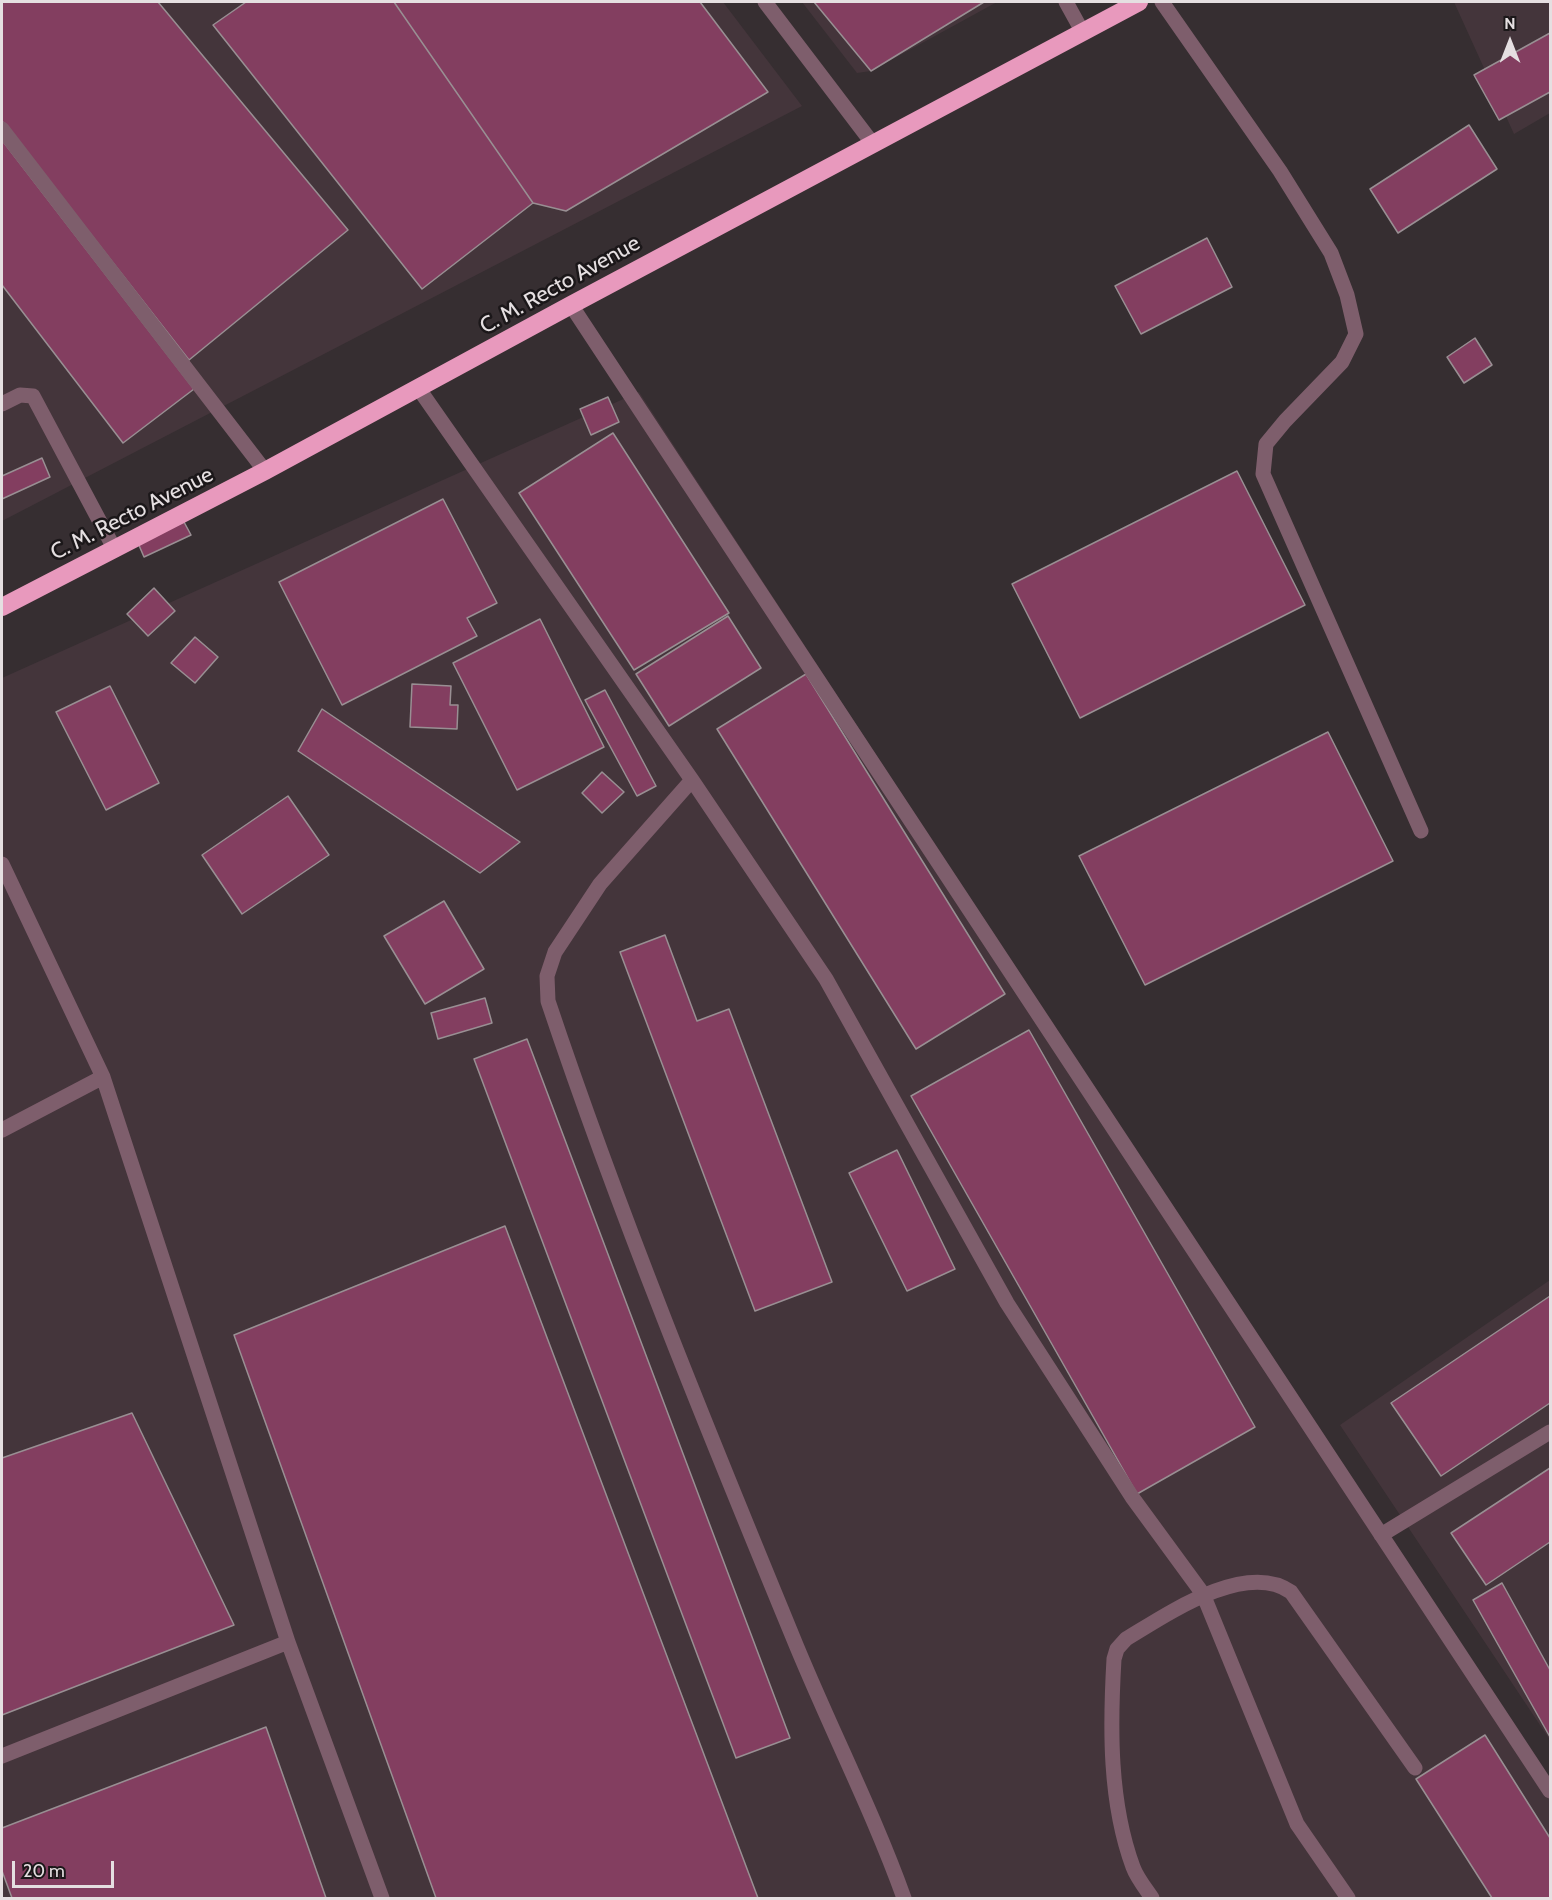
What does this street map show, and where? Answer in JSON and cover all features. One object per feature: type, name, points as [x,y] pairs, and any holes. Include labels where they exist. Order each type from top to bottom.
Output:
[{"type":"highway","name":"C. M. Recto Avenue","points":[[2,608],[419,390],[571,305],[1140,2]]},
{"type":"lane","points":[[765,2],[873,144]]},
{"type":"lane","points":[[1066,2],[1082,31]]},
{"type":"lane","points":[[1162,2],[1280,171],[1331,253],[1347,295],[1356,334],[1342,362],[1266,444],[1263,474],[1421,831]]},
{"type":"lane","points":[[2,129],[265,471]]},
{"type":"lane","points":[[571,305],[1551,1791]]},
{"type":"lane","points":[[419,390],[692,780],[826,979],[1007,1303],[1132,1497],[1203,1594],[1297,1824],[1348,1899]]},
{"type":"lane","points":[[2,404],[20,395],[33,396],[115,550]]},
{"type":"lane","points":[[692,780],[600,884],[555,952],[547,976],[548,1001],[571,1069],[645,1265],[791,1634],[887,1851],[904,1899]]},
{"type":"lane","points":[[2,864],[103,1077],[288,1642],[382,1899]]},
{"type":"lane","points":[[2,1130],[103,1077]]},
{"type":"lane","points":[[1382,1535],[1551,1432]]},
{"type":"lane","points":[[1152,1899],[1134,1869],[1120,1821],[1111,1719],[1114,1659],[1117,1649],[1125,1639],[1203,1594],[1256,1582],[1278,1583],[1291,1592],[1415,1768]]},
{"type":"lane","points":[[2,1756],[288,1642]]},
{"type":"shaded area","points":[[2,2],[723,2],[802,106],[2,521]]},
{"type":"shaded area","points":[[802,2],[997,2],[871,71],[857,73]]},
{"type":"shaded area","points":[[1454,2],[1550,2],[1550,113],[1514,134]]},
{"type":"shaded area","points":[[639,392],[1550,1786],[1550,1898],[2,1898],[2,678]]},
{"type":"shaded area","points":[[1550,1280],[1550,1740],[1340,1425]]},
{"type":"building","points":[[2,2],[158,2],[348,230],[189,360],[2,121]]},
{"type":"building","points":[[246,2],[394,2],[533,203],[422,289],[213,25]]},
{"type":"building","points":[[394,2],[700,2],[768,92],[566,211],[533,203]]},
{"type":"building","points":[[814,2],[984,2],[871,71]]},
{"type":"building","points":[[1550,33],[1550,92],[1499,120],[1474,75]]},
{"type":"building","points":[[1469,125],[1497,169],[1398,233],[1370,189]]},
{"type":"building","points":[[2,140],[194,389],[123,443],[2,285]]},
{"type":"building","points":[[1207,238],[1232,287],[1141,334],[1115,286]]},
{"type":"building","points":[[1475,338],[1492,365],[1464,383],[1447,357]]},
{"type":"building","points":[[608,397],[619,422],[591,435],[580,409]]},
{"type":"building","points":[[613,433],[729,613],[634,670],[519,493]]},
{"type":"building","points":[[42,458],[50,477],[2,499],[2,476]]},
{"type":"building","points":[[1237,471],[1305,605],[1080,718],[1012,584]]},
{"type":"building","points":[[443,499],[497,603],[467,618],[477,636],[342,705],[279,582]]},
{"type":"building","points":[[184,522],[191,535],[144,557],[138,543]]},
{"type":"building","points":[[154,588],[175,611],[148,636],[127,614]]},
{"type":"building","points":[[728,616],[761,668],[669,726],[636,674]]},
{"type":"building","points":[[540,619],[604,747],[517,790],[453,663]]},
{"type":"building","points":[[195,637],[218,657],[195,683],[171,663]]},
{"type":"building","points":[[806,674],[1005,994],[916,1049],[717,729]]},
{"type":"building","points":[[412,684],[451,686],[450,705],[458,705],[457,729],[410,727]]},
{"type":"building","points":[[110,686],[159,783],[106,810],[56,712]]},
{"type":"building","points":[[605,690],[656,786],[637,796],[585,700]]},
{"type":"building","points":[[322,709],[520,842],[480,873],[298,751]]},
{"type":"building","points":[[1328,732],[1393,861],[1145,985],[1079,856]]},
{"type":"building","points":[[602,772],[624,792],[602,813],[582,793]]},
{"type":"building","points":[[288,796],[329,855],[242,914],[202,855]]},
{"type":"building","points":[[444,901],[484,969],[425,1004],[384,936]]},
{"type":"building","points":[[665,935],[697,1021],[729,1009],[832,1282],[755,1311],[620,952]]},
{"type":"building","points":[[485,998],[492,1023],[438,1039],[431,1013]]},
{"type":"building","points":[[1029,1030],[1255,1427],[1137,1494],[911,1096]]},
{"type":"building","points":[[527,1039],[790,1738],[736,1758],[474,1059]]},
{"type":"building","points":[[897,1150],[955,1269],[907,1291],[849,1173]]},
{"type":"building","points":[[505,1226],[758,1898],[436,1898],[234,1335]]},
{"type":"building","points":[[1550,1296],[1550,1403],[1441,1476],[1391,1403]]},
{"type":"building","points":[[132,1413],[234,1625],[2,1715],[2,1458]]},
{"type":"building","points":[[1550,1468],[1550,1542],[1486,1585],[1451,1533]]},
{"type":"building","points":[[1502,1583],[1550,1670],[1550,1737],[1473,1600]]},
{"type":"building","points":[[266,1727],[326,1898],[12,1898],[2,1871],[2,1828]]},
{"type":"building","points":[[1485,1735],[1550,1838],[1550,1898],[1492,1898],[1416,1779]]}]
